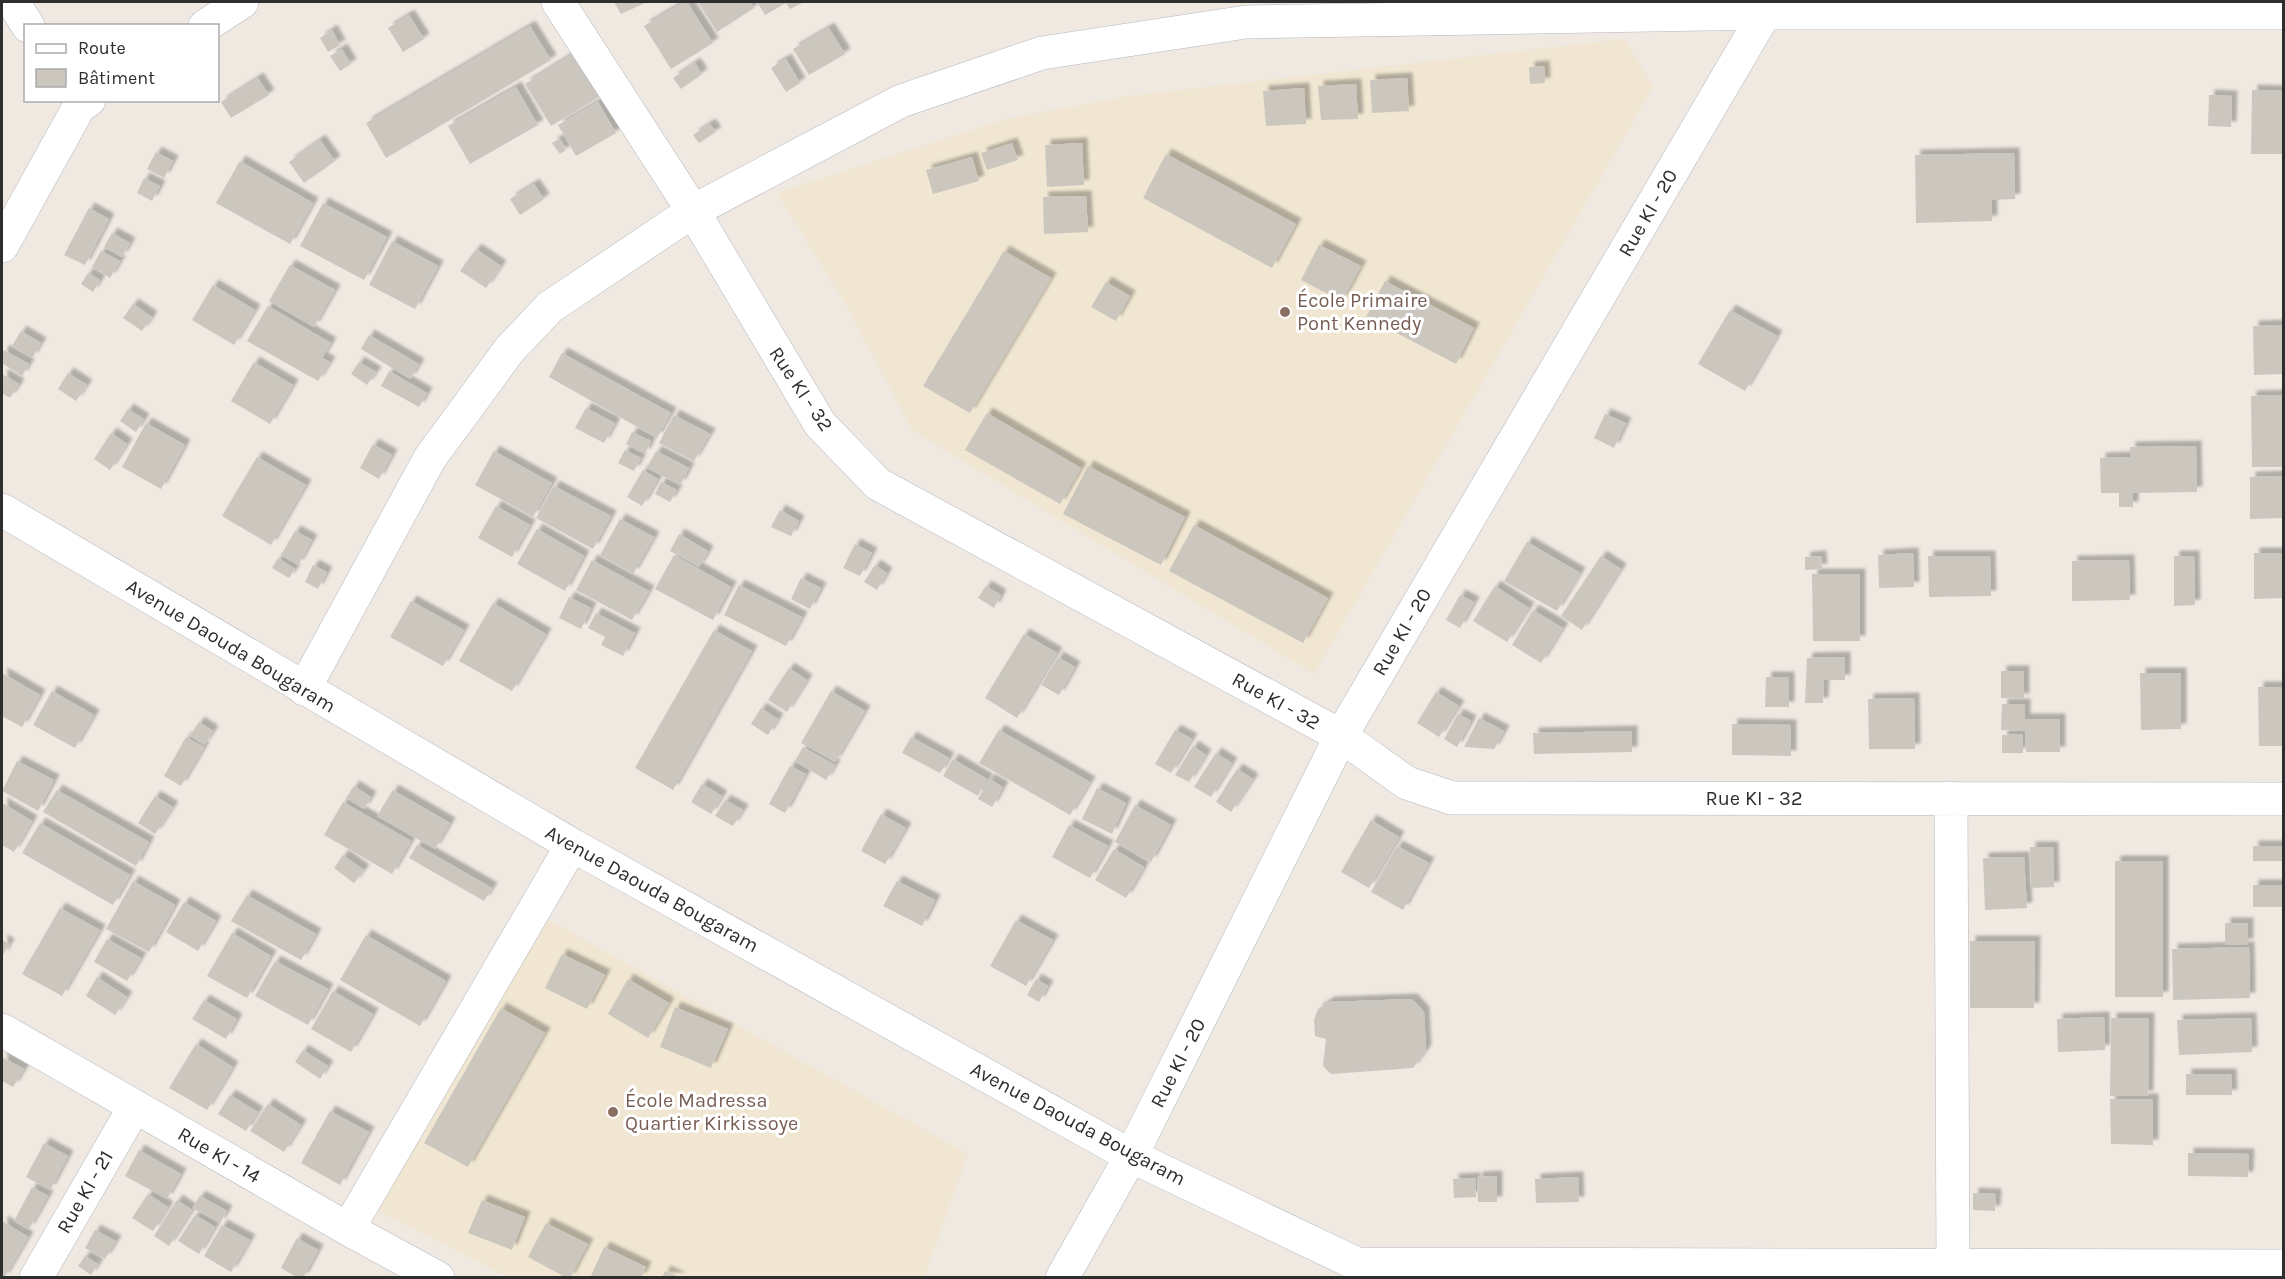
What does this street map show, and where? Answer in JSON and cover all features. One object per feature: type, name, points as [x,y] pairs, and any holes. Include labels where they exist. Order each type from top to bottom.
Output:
[{"type":"street","points":[[13,2],[27,24]]},
{"type":"street","points":[[208,24],[242,2]]},
{"type":"street","name":"Rue KI - 32","points":[[558,2],[693,211],[819,423],[878,484],[1341,736],[1407,783],[1452,798],[2283,799]]},
{"type":"street","points":[[304,689],[430,458],[510,349],[550,307],[693,211],[901,101],[1042,53],[1246,22],[1765,7],[2283,13]]},
{"type":"street","name":"Rue KI - 20","points":[[1062,1278],[1131,1156],[1341,736],[1765,7]]},
{"type":"street","points":[[2,246],[81,102]]},
{"type":"street","name":"Avenue Daouda Bougaram","points":[[2,510],[572,845],[1131,1156],[1357,1264],[1669,1271],[1953,1266],[2066,1271],[2283,1266]]},
{"type":"street","points":[[1951,798],[1953,1266]]},
{"type":"street","points":[[348,1229],[572,845]]},
{"type":"street","name":"Rue KI - 14","points":[[2,1029],[348,1229],[438,1278]]},
{"type":"street","name":"Rue KI - 21","points":[[36,1278],[135,1106]]},
{"type":"shaded area","points":[[1625,39],[1653,87],[1314,674],[912,430],[848,308],[777,193],[1002,120],[1128,96]]},
{"type":"shaded area","points":[[545,918],[968,1154],[924,1277],[507,1277],[378,1210]]},
{"type":"building","points":[[614,2],[647,2],[621,14]]},
{"type":"building","points":[[687,2],[713,43],[671,69],[644,26]]},
{"type":"building","points":[[698,2],[750,2],[754,8],[717,32]]},
{"type":"building","points":[[757,2],[804,2],[790,9],[786,3],[765,15]]},
{"type":"building","points":[[409,15],[424,39],[403,52],[388,28]]},
{"type":"building","points":[[530,26],[551,60],[386,158],[366,123]]},
{"type":"building","points":[[829,28],[845,54],[809,75],[793,49]]},
{"type":"building","points":[[332,30],[340,45],[328,52],[320,38]]},
{"type":"building","points":[[342,49],[351,64],[340,71],[330,56]]},
{"type":"building","points":[[573,54],[599,97],[551,126],[525,84]]},
{"type":"building","points":[[786,59],[800,83],[786,92],[771,68]]},
{"type":"building","points":[[695,63],[702,74],[681,89],[673,78]]},
{"type":"building","points":[[1544,66],[1545,83],[1530,84],[1529,67]]},
{"type":"building","points":[[258,78],[269,95],[231,118],[221,102]]},
{"type":"building","points":[[1407,78],[1409,111],[1372,113],[1370,80]]},
{"type":"building","points":[[1356,84],[1358,119],[1321,120],[1318,86]]},
{"type":"building","points":[[516,87],[538,125],[470,164],[448,126]]},
{"type":"building","points":[[1304,88],[1306,124],[1266,126],[1263,91]]},
{"type":"building","points":[[2252,90],[2283,91],[2282,154],[2251,154]]},
{"type":"building","points":[[2209,95],[2232,96],[2231,127],[2208,126]]},
{"type":"building","points":[[598,102],[616,133],[576,156],[558,125]]},
{"type":"building","points":[[710,124],[716,132],[699,143],[693,135]]},
{"type":"building","points":[[559,139],[566,150],[560,154],[552,143]]},
{"type":"building","points":[[320,140],[335,161],[304,183],[289,162]]},
{"type":"building","points":[[1012,143],[1018,160],[987,170],[981,153]]},
{"type":"building","points":[[1082,143],[1084,185],[1047,187],[1045,145]]},
{"type":"building","points":[[156,152],[173,161],[164,178],[147,169]]},
{"type":"building","points":[[2014,153],[2015,199],[1992,200],[1992,221],[1916,223],[1915,155]]},
{"type":"building","points":[[1166,154],[1296,224],[1272,268],[1143,198]]},
{"type":"building","points":[[972,157],[979,181],[933,194],[926,170]]},
{"type":"building","points":[[240,161],[313,203],[290,244],[216,203]]},
{"type":"building","points":[[144,178],[160,186],[152,201],[137,193]]},
{"type":"building","points":[[534,184],[544,199],[520,215],[510,199]]},
{"type":"building","points":[[1086,196],[1088,232],[1044,234],[1043,197]]},
{"type":"building","points":[[323,203],[387,237],[364,280],[300,246]]},
{"type":"building","points":[[89,208],[109,219],[85,265],[64,255]]},
{"type":"building","points":[[112,233],[130,243],[122,257],[104,247]]},
{"type":"building","points":[[392,241],[438,266],[415,309],[369,285]]},
{"type":"building","points":[[1319,245],[1361,266],[1342,301],[1301,280]]},
{"type":"building","points":[[476,249],[501,266],[486,288],[460,271]]},
{"type":"building","points":[[101,251],[120,261],[110,278],[92,267]]},
{"type":"building","points":[[1004,251],[1051,278],[970,413],[923,386]]},
{"type":"building","points":[[290,265],[335,290],[314,327],[269,301]]},
{"type":"building","points":[[88,273],[100,280],[93,292],[81,284]]},
{"type":"building","points":[[1385,281],[1474,328],[1456,364],[1366,317]]},
{"type":"building","points":[[1106,282],[1130,296],[1116,321],[1091,307]]},
{"type":"building","points":[[213,285],[255,310],[234,345],[192,320]]},
{"type":"building","points":[[133,304],[152,317],[142,331],[123,318]]},
{"type":"building","points":[[268,306],[331,343],[322,358],[330,362],[318,381],[247,341]]},
{"type":"building","points":[[1730,310],[1777,336],[1745,391],[1698,364]]},
{"type":"building","points":[[2284,325],[2284,374],[2254,375],[2253,326]]},
{"type":"building","points":[[21,331],[41,343],[32,358],[12,346]]},
{"type":"building","points":[[369,335],[419,364],[410,379],[361,349]]},
{"type":"building","points":[[4,350],[29,364],[22,376],[2,363]]},
{"type":"building","points":[[562,353],[671,413],[657,438],[549,377]]},
{"type":"building","points":[[254,362],[293,385],[270,424],[231,401]]},
{"type":"building","points":[[359,362],[376,372],[367,385],[351,374]]},
{"type":"building","points":[[389,371],[427,393],[419,407],[381,386]]},
{"type":"building","points":[[68,373],[87,385],[76,401],[58,389]]},
{"type":"building","points":[[2,374],[19,384],[10,398],[2,393]]},
{"type":"building","points":[[2284,395],[2284,467],[2252,467],[2251,396]]},
{"type":"building","points":[[586,408],[615,423],[604,443],[575,428]]},
{"type":"building","points":[[128,409],[144,419],[136,432],[120,421]]},
{"type":"building","points":[[987,413],[1081,468],[1060,504],[965,450]]},
{"type":"building","points":[[1605,414],[1626,423],[1614,448],[1594,438]]},
{"type":"building","points":[[674,415],[710,434],[694,461],[659,443]]},
{"type":"building","points":[[146,423],[185,445],[161,489],[122,467]]},
{"type":"building","points":[[632,432],[651,441],[645,454],[626,444]]},
{"type":"building","points":[[111,433],[127,444],[110,470],[94,459]]},
{"type":"building","points":[[373,444],[392,455],[379,479],[360,468]]},
{"type":"building","points":[[2196,446],[2197,492],[2133,493],[2133,507],[2119,507],[2119,493],[2101,493],[2100,458],[2130,457],[2130,447]]},
{"type":"building","points":[[625,450],[641,458],[634,471],[618,463]]},
{"type":"building","points":[[494,451],[552,483],[533,517],[475,485]]},
{"type":"building","points":[[656,451],[689,468],[680,485],[647,468]]},
{"type":"building","points":[[257,457],[306,485],[271,545],[222,516]]},
{"type":"building","points":[[1088,466],[1185,517],[1161,565],[1063,514]]},
{"type":"building","points":[[643,470],[658,479],[642,506],[627,497]]},
{"type":"building","points":[[2284,476],[2284,518],[2250,519],[2250,477]]},
{"type":"building","points":[[661,482],[677,490],[670,502],[655,494]]},
{"type":"building","points":[[554,486],[611,516],[593,549],[536,518]]},
{"type":"building","points":[[496,506],[530,525],[512,557],[478,538]]},
{"type":"building","points":[[780,510],[799,521],[791,536],[771,527]]},
{"type":"building","points":[[620,519],[654,537],[633,574],[600,555]]},
{"type":"building","points":[[1194,525],[1328,598],[1303,643],[1169,571]]},
{"type":"building","points":[[537,529],[584,556],[565,591],[517,564]]},
{"type":"building","points":[[295,531],[312,540],[298,565],[281,555]]},
{"type":"building","points":[[679,534],[708,551],[699,567],[670,551]]},
{"type":"building","points":[[1527,542],[1580,573],[1557,611],[1504,581]]},
{"type":"building","points":[[855,544],[872,553],[860,576],[843,568]]},
{"type":"building","points":[[1913,553],[1914,587],[1879,588],[1878,555]]},
{"type":"building","points":[[2254,553],[2284,553],[2284,598],[2254,599]]},
{"type":"building","points":[[674,555],[731,587],[713,620],[655,589]]},
{"type":"building","points":[[1601,556],[1621,569],[1582,630],[1561,616]]},
{"type":"building","points":[[1821,556],[1822,569],[1805,570],[1805,557]]},
{"type":"building","points":[[1928,556],[1990,556],[1991,596],[1929,597]]},
{"type":"building","points":[[2174,556],[2194,556],[2195,605],[2174,606]]},
{"type":"building","points":[[278,558],[295,569],[289,578],[272,568]]},
{"type":"building","points":[[592,560],[649,591],[632,620],[576,590]]},
{"type":"building","points":[[2129,560],[2130,600],[2072,601],[2072,561]]},
{"type":"building","points":[[313,565],[327,572],[318,589],[305,582]]},
{"type":"building","points":[[875,565],[887,573],[877,590],[864,582]]},
{"type":"building","points":[[1812,574],[1860,574],[1860,641],[1813,641]]},
{"type":"building","points":[[801,578],[821,588],[810,609],[791,599]]},
{"type":"building","points":[[739,585],[802,617],[786,646],[724,615]]},
{"type":"building","points":[[986,586],[1001,595],[994,608],[978,598]]},
{"type":"building","points":[[1495,586],[1529,608],[1507,642],[1473,621]]},
{"type":"building","points":[[1460,595],[1474,602],[1460,628],[1446,620]]},
{"type":"building","points":[[569,597],[591,608],[581,629],[559,618]]},
{"type":"building","points":[[411,601],[464,630],[443,666],[390,637]]},
{"type":"building","points":[[493,603],[546,634],[512,691],[459,661]]},
{"type":"building","points":[[1533,610],[1563,628],[1541,663],[1512,645]]},
{"type":"building","points":[[596,613],[635,633],[623,656],[601,645],[605,637],[588,628]]},
{"type":"building","points":[[714,630],[752,651],[673,790],[635,768]]},
{"type":"building","points":[[1024,634],[1057,653],[1017,718],[985,698]]},
{"type":"building","points":[[1058,657],[1075,667],[1059,695],[1041,685]]},
{"type":"building","points":[[1845,657],[1845,680],[1824,680],[1823,703],[1805,703],[1807,658]]},
{"type":"building","points":[[789,668],[807,680],[787,712],[768,700]]},
{"type":"building","points":[[2001,671],[2024,671],[2024,699],[2001,698]]},
{"type":"building","points":[[2,673],[40,695],[22,727],[2,716]]},
{"type":"building","points":[[2140,673],[2181,673],[2181,729],[2141,730]]},
{"type":"building","points":[[1766,677],[1789,677],[1789,707],[1765,707]]},
{"type":"building","points":[[2258,687],[2284,687],[2284,746],[2259,746]]},
{"type":"building","points":[[52,691],[94,715],[75,748],[33,725]]},
{"type":"building","points":[[831,691],[865,711],[835,762],[801,743]]},
{"type":"building","points":[[1436,692],[1459,706],[1439,737],[1417,723]]},
{"type":"building","points":[[1914,698],[1915,749],[1869,749],[1868,699]]},
{"type":"building","points":[[2002,704],[2025,704],[2025,719],[2060,719],[2060,752],[2026,752],[2025,731],[2001,730]]},
{"type":"building","points":[[761,708],[778,719],[768,735],[751,724]]},
{"type":"building","points":[[1458,714],[1471,721],[1457,747],[1444,739]]},
{"type":"building","points":[[1479,718],[1504,731],[1494,749],[1464,747]]},
{"type":"building","points":[[199,722],[213,731],[204,745],[190,736]]},
{"type":"building","points":[[1732,724],[1791,725],[1791,756],[1732,755]]},
{"type":"building","points":[[999,730],[1090,782],[1070,815],[979,763]]},
{"type":"building","points":[[1175,730],[1192,739],[1171,773],[1155,764]]},
{"type":"building","points":[[1632,731],[1632,752],[1534,754],[1533,733]]},
{"type":"building","points":[[2023,734],[2023,753],[2002,753],[2002,735]]},
{"type":"building","points":[[186,737],[204,747],[181,786],[164,776]]},
{"type":"building","points":[[911,737],[949,758],[940,773],[902,753]]},
{"type":"building","points":[[1193,746],[1206,755],[1189,782],[1175,775]]},
{"type":"building","points":[[803,747],[835,765],[826,780],[795,761]]},
{"type":"building","points":[[1216,753],[1232,763],[1211,797],[1194,787]]},
{"type":"building","points":[[953,759],[987,779],[978,796],[943,776]]},
{"type":"building","points":[[17,761],[54,780],[38,811],[2,791]]},
{"type":"building","points":[[790,766],[806,774],[785,813],[769,804]]},
{"type":"building","points":[[1237,769],[1253,779],[1231,812],[1216,802]]},
{"type":"building","points":[[989,779],[1003,787],[992,807],[978,799]]},
{"type":"building","points":[[702,784],[722,796],[711,814],[691,802]]},
{"type":"building","points":[[354,786],[371,797],[364,809],[346,798]]},
{"type":"building","points":[[1097,788],[1126,803],[1112,834],[1082,819]]},
{"type":"building","points":[[57,790],[149,842],[136,866],[43,812]]},
{"type":"building","points":[[393,790],[450,823],[435,849],[377,816]]},
{"type":"building","points":[[155,796],[173,807],[155,834],[138,823]]},
{"type":"building","points":[[725,800],[743,810],[733,826],[715,816]]},
{"type":"building","points":[[343,802],[411,841],[392,874],[324,835]]},
{"type":"building","points":[[2,803],[32,821],[14,852],[2,845]]},
{"type":"building","points":[[1135,805],[1171,825],[1151,862],[1115,842]]},
{"type":"building","points":[[881,814],[906,828],[885,864],[861,851]]},
{"type":"building","points":[[1371,820],[1399,837],[1369,888],[1341,872]]},
{"type":"building","points":[[40,823],[130,875],[113,905],[22,853]]},
{"type":"building","points":[[1069,825],[1108,846],[1090,878],[1052,857]]},
{"type":"building","points":[[417,845],[492,888],[484,901],[409,858]]},
{"type":"building","points":[[1397,846],[1429,863],[1403,910],[1371,892]]},
{"type":"building","points":[[2253,846],[2284,846],[2284,861],[2253,861]]},
{"type":"building","points":[[2030,847],[2053,847],[2054,887],[2031,888]]},
{"type":"building","points":[[1114,849],[1144,867],[1126,898],[1095,880]]},
{"type":"building","points":[[343,855],[364,870],[354,883],[334,868]]},
{"type":"building","points":[[2024,857],[2027,908],[1985,910],[1983,858]]},
{"type":"building","points":[[2115,861],[2163,861],[2163,997],[2115,997]]},
{"type":"building","points":[[133,881],[175,905],[149,952],[106,929]]},
{"type":"building","points":[[897,881],[935,900],[922,926],[883,906]]},
{"type":"building","points":[[2253,885],[2284,885],[2284,907],[2253,907]]},
{"type":"building","points":[[247,895],[316,934],[301,960],[231,921]]},
{"type":"building","points":[[184,902],[216,921],[198,951],[166,932]]},
{"type":"building","points":[[60,908],[100,930],[62,996],[22,974]]},
{"type":"building","points":[[1016,920],[1053,940],[1026,986],[990,966]]},
{"type":"building","points":[[2225,923],[2248,923],[2248,944],[2225,945]]},
{"type":"building","points":[[232,933],[271,956],[247,998],[207,976]]},
{"type":"building","points":[[366,935],[446,981],[420,1026],[340,980]]},
{"type":"building","points":[[107,939],[141,958],[127,981],[94,962]]},
{"type":"building","points":[[2,940],[9,944],[2,957]]},
{"type":"building","points":[[1970,941],[2035,941],[2034,1008],[1970,1008]]},
{"type":"building","points":[[2249,947],[2250,998],[2173,1000],[2172,949]]},
{"type":"building","points":[[562,954],[605,975],[587,1009],[545,988]]},
{"type":"building","points":[[275,961],[328,989],[308,1025],[255,996]]},
{"type":"building","points":[[97,977],[127,997],[115,1015],[86,996]]},
{"type":"building","points":[[628,979],[669,1003],[648,1038],[608,1014]]},
{"type":"building","points":[[1036,979],[1048,986],[1039,1002],[1027,995]]},
{"type":"building","points":[[333,991],[373,1014],[351,1052],[311,1029]]},
{"type":"building","points":[[1412,999],[1424,1012],[1426,1050],[1413,1068],[1331,1074],[1323,1066],[1326,1039],[1315,1036],[1314,1020],[1318,1009],[1329,1002]]},
{"type":"building","points":[[204,1000],[237,1019],[226,1039],[192,1019]]},
{"type":"building","points":[[675,1007],[728,1029],[711,1068],[660,1047]]},
{"type":"building","points":[[501,1008],[545,1033],[468,1167],[424,1143]]},
{"type":"building","points":[[2104,1017],[2105,1050],[2058,1052],[2057,1019]]},
{"type":"building","points":[[2111,1018],[2149,1018],[2148,1096],[2110,1096]]},
{"type":"building","points":[[2251,1018],[2252,1052],[2179,1055],[2177,1020]]},
{"type":"building","points":[[196,1044],[233,1067],[207,1110],[169,1088]]},
{"type":"building","points":[[303,1050],[328,1066],[320,1079],[295,1062]]},
{"type":"building","points":[[2,1057],[24,1069],[13,1087],[2,1081]]},
{"type":"building","points":[[2186,1074],[2231,1074],[2232,1095],[2186,1095]]},
{"type":"building","points":[[230,1095],[258,1112],[246,1131],[218,1114]]},
{"type":"building","points":[[2110,1099],[2153,1099],[2153,1145],[2111,1144]]},
{"type":"building","points":[[268,1104],[301,1125],[284,1152],[250,1131]]},
{"type":"building","points":[[330,1111],[369,1132],[340,1185],[301,1163]]},
{"type":"building","points":[[44,1143],[68,1156],[50,1190],[26,1177]]},
{"type":"building","points":[[139,1150],[181,1174],[167,1199],[125,1176]]},
{"type":"building","points":[[2188,1153],[2249,1154],[2248,1177],[2188,1176]]},
{"type":"building","points":[[1497,1176],[1497,1202],[1478,1202],[1477,1177]]},
{"type":"building","points":[[1578,1177],[1579,1202],[1536,1203],[1535,1179]]},
{"type":"building","points":[[1475,1178],[1476,1197],[1454,1198],[1453,1179]]},
{"type":"building","points":[[32,1187],[48,1196],[29,1229],[14,1221]]},
{"type":"building","points":[[1973,1193],[1996,1194],[1995,1211],[1973,1210]]},
{"type":"building","points":[[148,1194],[168,1207],[153,1231],[132,1218]]},
{"type":"building","points":[[200,1196],[227,1211],[220,1223],[192,1208]]},
{"type":"building","points":[[177,1200],[192,1210],[169,1246],[154,1236]]},
{"type":"building","points":[[482,1200],[525,1217],[512,1250],[468,1233]]},
{"type":"building","points":[[195,1215],[215,1227],[199,1254],[178,1241]]},
{"type":"building","points":[[2,1221],[28,1237],[4,1278],[2,1278]]},
{"type":"building","points":[[546,1223],[588,1244],[570,1278],[528,1257]]},
{"type":"building","points":[[222,1225],[250,1240],[231,1272],[204,1256]]},
{"type":"building","points":[[95,1230],[116,1241],[105,1259],[85,1248]]},
{"type":"building","points":[[297,1238],[318,1250],[303,1278],[298,1278],[281,1268]]},
{"type":"building","points":[[604,1247],[646,1267],[641,1278],[590,1278]]},
{"type":"building","points":[[85,1256],[98,1264],[91,1275],[78,1266]]},
{"type":"building","points":[[665,1271],[681,1278],[662,1278]]},
{"type":"place","name":"École Primaire Pont Kennedy","points":[[1285,312]]},
{"type":"place","name":"École Madressa Quartier Kirkissoye","points":[[613,1112]]}]
